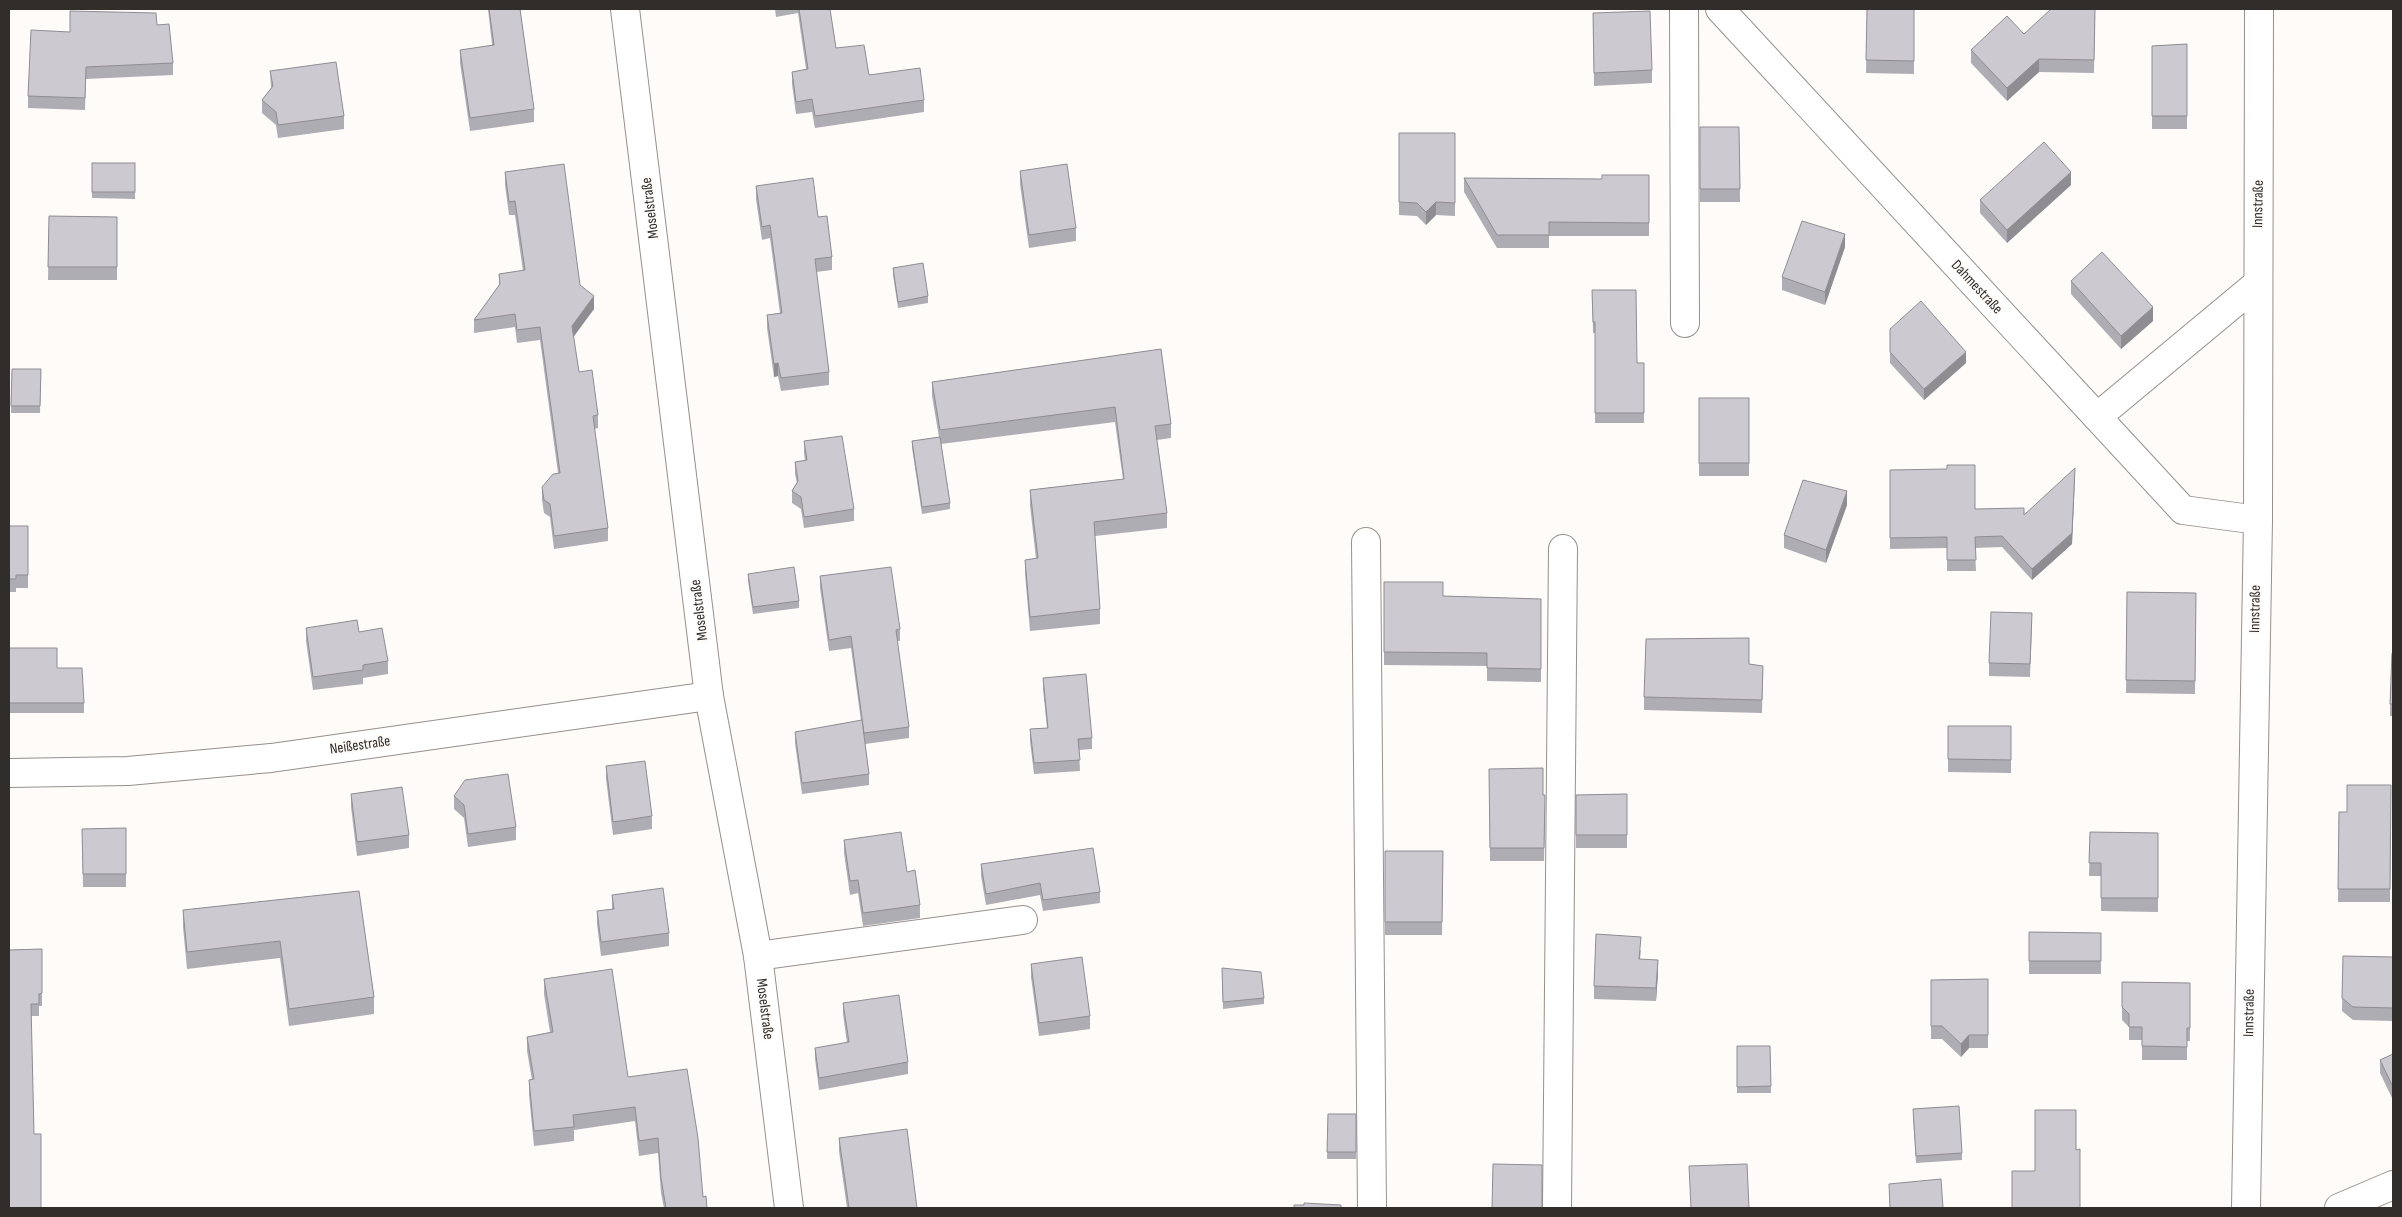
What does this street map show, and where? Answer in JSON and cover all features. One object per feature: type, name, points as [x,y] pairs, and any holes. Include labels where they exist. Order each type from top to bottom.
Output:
[{"type":"street","name":"Moselstraße","points":[[625,9],[709,696],[758,956],[789,1208]]},
{"type":"street","points":[[1684,9],[1686,323]]},
{"type":"street","name":"Dahmestraße","points":[[1720,9],[2183,510],[2258,520]]},
{"type":"street","name":"Innstraße","points":[[2246,1208],[2258,520],[2257,284],[2260,9]]},
{"type":"street","points":[[2096,417],[2257,284]]},
{"type":"street","points":[[1366,542],[1372,1208]]},
{"type":"street","points":[[1557,1208],[1563,549]]},
{"type":"street","name":"Neißestraße","points":[[9,773],[128,771],[271,758],[709,696]]},
{"type":"street","points":[[758,956],[1023,920]]},
{"type":"street","points":[[2339,1208],[2393,1185]]},
{"type":"building","points":[[489,9],[520,9],[534,109],[470,118],[460,50],[494,45]]},
{"type":"building","points":[[799,9],[830,9],[836,48],[864,45],[869,75],[920,68],[924,100],[815,116],[812,99],[796,102],[792,72],[808,69]]},
{"type":"building","points":[[1867,9],[1914,9],[1914,61],[1866,60]]},
{"type":"building","points":[[2051,9],[2095,9],[2094,60],[2039,59],[2007,88],[1971,50],[2007,16],[2024,34]]},
{"type":"building","points":[[70,11],[156,13],[157,25],[169,24],[173,63],[86,67],[85,98],[28,96],[31,30],[70,32]]},
{"type":"building","points":[[1650,11],[1652,70],[1594,73],[1593,13]]},
{"type":"building","points":[[2187,44],[2187,116],[2152,116],[2152,46]]},
{"type":"building","points":[[336,62],[344,116],[278,125],[276,112],[262,100],[273,86],[270,71]]},
{"type":"building","points":[[1700,127],[1739,127],[1740,189],[1700,189]]},
{"type":"building","points":[[1399,133],[1455,133],[1455,203],[1436,202],[1426,212],[1417,203],[1399,202]]},
{"type":"building","points":[[2044,142],[2071,172],[2007,230],[1980,200]]},
{"type":"building","points":[[92,163],[135,163],[135,192],[92,192]]},
{"type":"building","points":[[564,164],[580,285],[594,296],[572,326],[579,372],[592,370],[598,415],[593,416],[608,528],[554,536],[550,504],[544,500],[542,487],[553,474],[560,473],[540,327],[517,330],[515,314],[474,320],[500,284],[499,274],[525,270],[515,201],[509,202],[505,172]]},
{"type":"building","points":[[1067,164],[1076,228],[1029,235],[1020,171]]},
{"type":"building","points":[[1602,175],[1649,175],[1649,223],[1549,222],[1549,235],[1497,235],[1464,178],[1602,179]]},
{"type":"building","points":[[813,178],[818,217],[827,216],[832,257],[815,259],[829,372],[781,378],[778,363],[774,364],[767,315],[782,313],[770,225],[762,227],[756,186]]},
{"type":"building","points":[[49,216],[117,217],[117,267],[48,267]]},
{"type":"building","points":[[1802,221],[1845,234],[1825,292],[1782,277]]},
{"type":"building","points":[[2102,252],[2153,307],[2121,336],[2071,281]]},
{"type":"building","points":[[923,263],[928,296],[898,302],[893,268]]},
{"type":"building","points":[[1592,290],[1636,290],[1637,363],[1644,363],[1644,413],[1595,413],[1595,322],[1593,322]]},
{"type":"building","points":[[1921,301],[1966,352],[1924,389],[1890,352],[1890,329]]},
{"type":"building","points":[[1161,349],[1171,424],[1155,426],[1167,513],[1094,522],[1100,609],[1030,617],[1025,560],[1038,558],[1030,490],[1124,479],[1115,407],[940,430],[932,382]]},
{"type":"building","points":[[12,369],[41,369],[40,406],[11,406]]},
{"type":"building","points":[[1699,398],[1749,398],[1749,463],[1699,463]]},
{"type":"building","points":[[842,436],[854,509],[804,517],[801,497],[792,491],[798,481],[795,462],[807,460],[804,441]]},
{"type":"building","points":[[940,437],[950,503],[922,507],[912,441]]},
{"type":"building","points":[[1947,465],[1975,465],[1975,509],[2024,508],[2024,515],[2075,468],[2072,533],[2032,569],[2002,536],[1975,537],[1976,560],[1947,560],[1947,537],[1890,538],[1890,470],[1947,469]]},
{"type":"building","points":[[1803,480],[1847,491],[1826,550],[1784,535]]},
{"type":"building","points":[[9,526],[28,526],[28,575],[16,575],[16,579],[9,579]]},
{"type":"building","points":[[794,567],[799,601],[753,607],[748,574]]},
{"type":"building","points":[[891,567],[900,629],[896,630],[909,727],[864,733],[851,636],[829,640],[820,576]]},
{"type":"building","points":[[1384,582],[1443,582],[1443,596],[1541,599],[1541,669],[1487,668],[1487,653],[1384,652]]},
{"type":"building","points":[[2127,592],[2196,593],[2195,681],[2126,680]]},
{"type":"building","points":[[1991,612],[2032,613],[2030,664],[1989,663]]},
{"type":"building","points":[[357,620],[359,632],[382,628],[388,661],[363,665],[363,670],[313,677],[306,628]]},
{"type":"building","points":[[1749,638],[1749,664],[1763,666],[1762,700],[1644,697],[1646,639]]},
{"type":"building","points":[[9,648],[57,648],[57,668],[82,668],[84,703],[9,703]]},
{"type":"building","points":[[2392,653],[2393,704],[2390,704]]},
{"type":"building","points":[[1086,674],[1092,738],[1078,739],[1080,760],[1034,763],[1030,729],[1048,728],[1043,678]]},
{"type":"building","points":[[862,720],[869,774],[802,783],[795,732]]},
{"type":"building","points":[[1948,726],[2011,726],[2011,760],[1948,759]]},
{"type":"building","points":[[645,761],[652,816],[613,822],[606,766]]},
{"type":"building","points":[[1543,768],[1543,795],[1545,795],[1544,848],[1490,848],[1489,769]]},
{"type":"building","points":[[508,774],[516,827],[468,834],[464,805],[454,796],[465,780]]},
{"type":"building","points":[[2347,785],[2391,785],[2390,889],[2338,889],[2339,812],[2347,812]]},
{"type":"building","points":[[402,787],[409,835],[357,842],[351,794]]},
{"type":"building","points":[[1627,794],[1627,835],[1576,835],[1576,795]]},
{"type":"building","points":[[126,828],[126,874],[83,874],[82,829]]},
{"type":"building","points":[[901,832],[907,872],[915,870],[920,905],[863,913],[858,880],[850,881],[844,840]]},
{"type":"building","points":[[2090,832],[2158,833],[2158,898],[2101,898],[2101,863],[2089,863]]},
{"type":"building","points":[[1093,848],[1100,892],[1043,900],[1040,883],[986,894],[981,864]]},
{"type":"building","points":[[1385,851],[1443,851],[1442,922],[1385,922]]},
{"type":"building","points":[[663,888],[669,933],[601,942],[597,911],[614,909],[612,895]]},
{"type":"building","points":[[359,891],[374,997],[289,1009],[280,941],[187,952],[183,910]]},
{"type":"building","points":[[2029,932],[2101,933],[2101,961],[2029,961]]},
{"type":"building","points":[[1596,934],[1641,937],[1639,959],[1658,960],[1656,988],[1594,986]]},
{"type":"building","points":[[42,949],[42,993],[39,994],[39,1004],[31,1004],[34,1134],[41,1134],[41,1208],[9,1208],[9,950]]},
{"type":"building","points":[[2343,956],[2393,957],[2393,1008],[2353,1007],[2342,998]]},
{"type":"building","points":[[1082,957],[1090,1016],[1039,1023],[1031,964]]},
{"type":"building","points":[[1222,968],[1261,972],[1264,998],[1223,1002]]},
{"type":"building","points":[[612,969],[628,1077],[687,1069],[698,1138],[703,1197],[706,1196],[707,1208],[666,1208],[661,1178],[658,1138],[639,1141],[635,1107],[573,1115],[574,1127],[534,1131],[529,1080],[534,1079],[527,1037],[553,1032],[544,979]]},
{"type":"building","points":[[1988,979],[1988,1035],[1969,1035],[1961,1044],[1942,1026],[1931,1026],[1931,980]]},
{"type":"building","points":[[2122,982],[2190,983],[2190,1028],[2187,1028],[2187,1047],[2142,1046],[2142,1027],[2129,1027],[2129,1014],[2122,1007]]},
{"type":"building","points":[[899,995],[908,1062],[819,1078],[815,1048],[849,1042],[843,1003]]},
{"type":"building","points":[[1737,1046],[1770,1046],[1771,1086],[1737,1087]]},
{"type":"building","points":[[2393,1054],[2393,1087],[2380,1060]]},
{"type":"building","points":[[1959,1106],[1962,1153],[1916,1156],[1913,1109]]},
{"type":"building","points":[[2035,1110],[2076,1110],[2076,1150],[2080,1149],[2080,1208],[2012,1208],[2012,1171],[2035,1171]]},
{"type":"building","points":[[1328,1114],[1356,1114],[1356,1152],[1327,1152]]},
{"type":"building","points":[[907,1129],[917,1208],[849,1208],[839,1138]]},
{"type":"building","points":[[1493,1164],[1542,1165],[1542,1208],[1492,1208]]},
{"type":"building","points":[[1747,1164],[1749,1208],[1691,1208],[1689,1166]]},
{"type":"building","points":[[1941,1179],[1943,1208],[1890,1208],[1889,1184]]},
{"type":"building","points":[[1304,1203],[1341,1205],[1341,1208],[1294,1208],[1294,1205],[1304,1205]]}]
